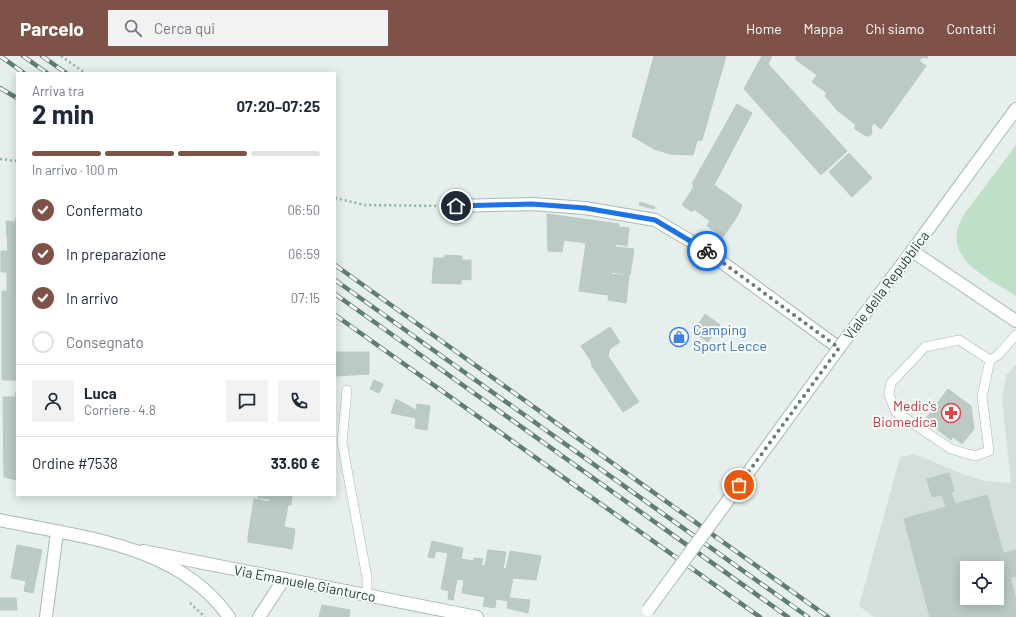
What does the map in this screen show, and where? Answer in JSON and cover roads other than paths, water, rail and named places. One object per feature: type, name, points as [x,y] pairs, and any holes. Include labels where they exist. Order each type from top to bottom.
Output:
[{"type":"street","name":"Viale della Repubblica","points":[[645,613],[1016,109]]},
{"type":"street","points":[[456,206],[532,204],[585,208],[655,220],[704,249],[839,348]]},
{"type":"street","points":[[912,251],[1016,322]]},
{"type":"street","points":[[0,520],[132,548],[175,568],[199,584],[229,617]]},
{"type":"street","points":[[46,617],[57,532]]},
{"type":"street","name":"Via Emanuele Gianturco","points":[[132,548],[477,617]]},
{"type":"street","points":[[259,617],[284,579]]},
{"type":"lane","points":[[990,360],[959,340],[925,347],[891,383],[890,395],[896,412],[951,449],[975,456],[988,451],[982,397],[990,360],[998,355],[1016,335]]},
{"type":"lane","points":[[347,390],[342,442],[367,578],[367,595]]},
{"type":"railway","points":[[0,56],[23,72]]},
{"type":"railway","points":[[23,56],[46,72]]},
{"type":"railway","points":[[42,56],[65,72]]},
{"type":"railway","points":[[0,88],[16,97]]},
{"type":"railway","points":[[336,266],[828,617]]},
{"type":"railway","points":[[336,281],[808,617]]},
{"type":"railway","points":[[336,295],[788,617]]},
{"type":"railway","points":[[336,316],[760,617]]},
{"type":"place","name":"Camping Sport Lecce","points":[[679,337]]},
{"type":"place","name":"Medic's Biomedica","points":[[951,413]]}]
